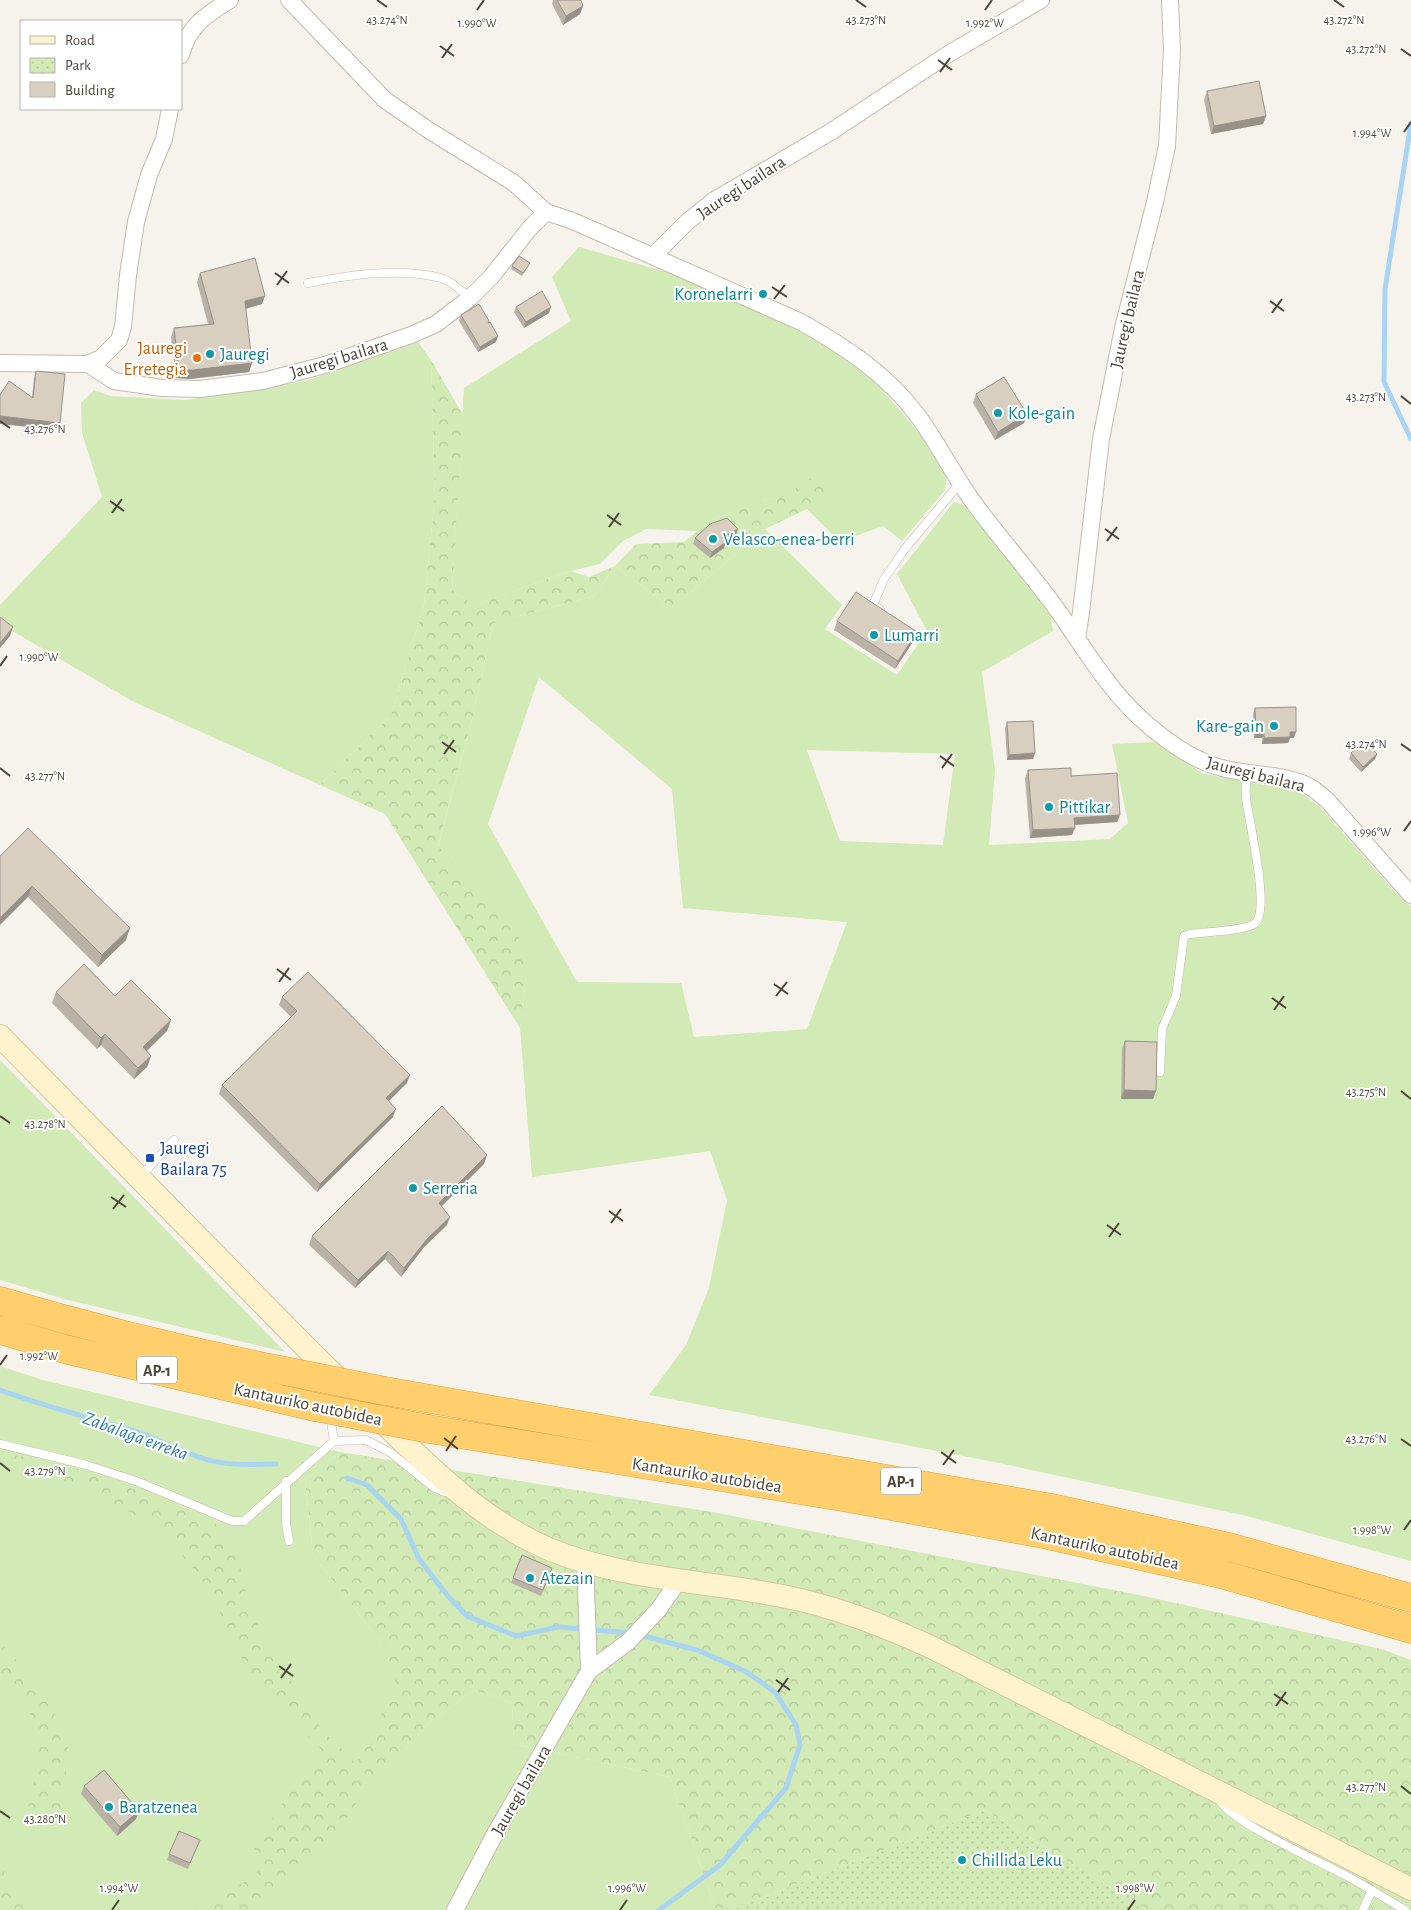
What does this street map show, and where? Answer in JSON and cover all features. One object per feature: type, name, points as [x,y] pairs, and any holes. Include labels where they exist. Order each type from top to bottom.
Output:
[{"type":"highway","name":"Kantauriko autobidea","points":[[0,1301],[73,1323],[212,1357],[385,1391],[1052,1508],[1229,1547],[1411,1598]]},
{"type":"highway","name":"Kantauriko autobidea","points":[[0,1330],[68,1350],[322,1399],[429,1429],[848,1498],[1048,1535],[1221,1574],[1411,1629]]},
{"type":"main road","points":[[0,1036],[318,1359],[438,1476],[466,1499],[530,1540],[551,1550],[585,1560],[679,1580],[782,1596],[815,1603],[865,1619],[930,1646],[1411,1889]]},
{"type":"street","points":[[182,51],[185,40],[196,24],[230,0]]},
{"type":"street","name":"Jauregi bailara","points":[[288,0],[385,100],[430,131],[514,183],[546,212],[573,221],[801,322],[833,340],[895,389],[917,415],[970,497],[1059,613],[1116,694],[1146,723],[1176,746],[1199,760],[1224,769],[1291,780],[1305,784],[1315,790],[1328,801],[1411,895]]},
{"type":"street","name":"Jauregi bailara","points":[[653,256],[687,222],[713,201],[832,131],[950,53],[1041,0]]},
{"type":"street","name":"Jauregi bailara","points":[[1077,639],[1101,440],[1123,328],[1167,146],[1172,50],[1170,0]]},
{"type":"street","points":[[0,363],[88,364],[101,358],[119,340],[123,327],[136,222],[149,175],[164,139],[170,110]]},
{"type":"street","name":"Jauregi bailara","points":[[88,364],[114,381],[162,388],[200,389],[263,381],[325,365],[411,335],[436,324],[470,298],[492,276],[529,229],[546,212]]},
{"type":"street","points":[[585,1560],[589,1671]]},
{"type":"street","name":"Jauregi bailara","points":[[455,1910],[496,1832],[589,1671],[628,1642],[659,1609],[679,1580]]},
{"type":"lane","points":[[308,283],[382,273],[417,275],[443,278],[454,284],[470,298]]},
{"type":"lane","points":[[889,616],[873,605],[884,579],[904,550],[961,482]]},
{"type":"lane","points":[[1160,1072],[1162,1029],[1176,996],[1184,936],[1246,928],[1255,924],[1260,918],[1262,908],[1258,866],[1246,796],[1247,774]]},
{"type":"lane","points":[[139,1178],[174,1140]]},
{"type":"lane","points":[[318,1359],[322,1399],[334,1441]]},
{"type":"lane","points":[[0,1444],[84,1464],[136,1481],[232,1521],[244,1521],[334,1441],[366,1440],[391,1453],[433,1487],[466,1499]]},
{"type":"lane","points":[[286,1482],[286,1523],[289,1541]]},
{"type":"lane","points":[[1215,1789],[1223,1806],[1240,1820],[1372,1890],[1405,1910]]},
{"type":"lane","points":[[1363,1910],[1372,1890]]},
{"type":"green space","points":[[579,247],[670,273],[779,321],[837,351],[879,386],[924,439],[947,476],[945,490],[902,541],[883,526],[840,542],[807,509],[831,492],[814,477],[793,491],[713,519],[698,531],[646,529],[623,541],[600,564],[570,571],[474,605],[452,590],[464,388],[571,321],[552,277]]},
{"type":"green space","points":[[418,342],[431,360],[435,496],[424,605],[391,715],[320,785],[132,701],[0,624],[0,605],[102,497],[82,433],[81,403],[94,390],[111,396],[186,400],[306,381]]},
{"type":"green space","points":[[431,360],[463,415],[452,590],[474,605],[570,571],[589,577],[615,566],[594,596],[493,623],[471,723],[438,846],[527,947],[526,976],[520,1028],[385,814],[320,785],[391,715],[424,605],[435,496]]},
{"type":"green space","points":[[814,476],[832,492],[807,509],[765,529],[672,608],[615,566],[636,544],[684,542],[713,519],[792,491]]},
{"type":"green space","points":[[954,502],[967,506],[1050,612],[1053,631],[982,672],[995,770],[989,845],[1110,839],[1128,823],[1112,744],[1154,742],[1204,774],[1299,791],[1320,807],[1392,889],[1411,907],[1411,1561],[1247,1516],[999,1463],[649,1395],[686,1345],[709,1288],[727,1200],[710,1151],[532,1177],[520,1028],[526,976],[438,847],[471,723],[493,623],[594,596],[615,566],[672,608],[765,529],[842,605],[825,629],[897,675],[927,631],[897,574]],"holes":[[[539,677],[672,789],[683,908],[847,922],[807,1029],[694,1037],[681,983],[577,982],[488,824]],[[807,750],[955,754],[943,845],[840,841]]]},
{"type":"green space","points":[[0,1060],[285,1352],[68,1300],[0,1280]]},
{"type":"green space","points":[[0,1366],[43,1380],[340,1452],[305,1480],[313,1555],[385,1648],[396,1681],[368,1745],[339,1789],[355,1804],[428,1724],[474,1690],[512,1703],[514,1744],[670,1777],[716,1910],[0,1910]]},
{"type":"green space","points":[[0,1452],[82,1470],[221,1526],[237,1555],[246,1592],[261,1633],[322,1730],[356,1763],[368,1745],[395,1681],[385,1648],[313,1555],[305,1480],[340,1452],[712,1512],[1144,1596],[1381,1649],[1411,1660],[1411,1910],[1146,1910],[985,1810],[731,1910],[716,1910],[670,1777],[514,1744],[512,1703],[474,1690],[428,1724],[359,1800],[338,1830],[289,1881],[247,1910],[195,1910],[248,1880],[261,1869],[253,1847],[320,1748],[252,1680],[215,1601],[198,1574],[159,1531],[132,1513],[92,1491],[0,1462]]},
{"type":"green space","points":[[0,1641],[45,1693],[68,1745],[61,1807],[45,1835],[25,1820],[40,1756],[30,1711],[0,1672]]},
{"type":"green space","name":"Chillida Leku","points":[[985,1810],[1146,1910],[731,1910]]},
{"type":"green space","points":[[0,1858],[11,1893],[26,1910],[0,1910]]},
{"type":"building","points":[[557,0],[581,0],[583,6],[566,16]]},
{"type":"building","points":[[1259,81],[1266,116],[1214,126],[1207,91]]},
{"type":"building","points":[[519,256],[530,263],[523,273],[512,266]]},
{"type":"building","points":[[255,258],[265,296],[245,301],[252,363],[179,370],[174,328],[214,324],[200,273]]},
{"type":"building","points":[[542,291],[551,307],[526,322],[516,307]]},
{"type":"building","points":[[479,304],[489,321],[488,323],[490,322],[498,336],[480,347],[461,315]]},
{"type":"building","points":[[36,371],[65,374],[60,423],[0,416],[0,395],[9,381],[33,398]]},
{"type":"building","name":"Kole-gain","points":[[1004,377],[1027,414],[998,432],[976,394]]},
{"type":"building","name":"Velasco-enea-berri","points":[[727,518],[738,529],[722,537],[726,542],[712,552],[695,538],[710,524]]},
{"type":"building","name":"Lumarri","points":[[856,592],[917,632],[898,661],[837,621]]},
{"type":"building","points":[[0,617],[13,627],[0,643]]},
{"type":"building","name":"Kare-gain","points":[[1296,707],[1296,732],[1290,732],[1290,737],[1264,738],[1264,733],[1256,733],[1255,708]]},
{"type":"building","points":[[1033,721],[1035,753],[1009,755],[1007,722]]},
{"type":"building","points":[[1365,740],[1377,754],[1363,767],[1351,753]]},
{"type":"building","points":[[1071,768],[1071,776],[1117,773],[1120,815],[1074,818],[1075,828],[1033,830],[1028,770]]},
{"type":"building","points":[[28,828],[130,928],[102,955],[32,886],[0,918],[0,856]]},
{"type":"building","points":[[84,964],[115,996],[131,980],[171,1020],[143,1047],[151,1056],[138,1068],[105,1034],[101,1038],[56,992]]},
{"type":"building","points":[[308,972],[410,1075],[386,1098],[396,1109],[320,1184],[222,1085],[297,1011],[282,997]]},
{"type":"building","points":[[1125,1041],[1157,1042],[1156,1091],[1124,1090]]},
{"type":"building","name":"Serreria","points":[[442,1106],[487,1155],[439,1203],[450,1217],[427,1239],[404,1268],[388,1251],[358,1280],[312,1236]]},
{"type":"building","name":"Atezain","points":[[522,1555],[552,1568],[543,1590],[513,1578]]},
{"type":"building","name":"Baratzenea","points":[[104,1770],[139,1811],[120,1827],[84,1786]]},
{"type":"building","points":[[179,1831],[200,1840],[190,1863],[169,1854]]},
{"type":"waterway","points":[[1411,123],[1385,289],[1384,382],[1411,439]]},
{"type":"waterway","name":"Zabalaga erreka","points":[[0,1390],[137,1432],[187,1453],[215,1462],[256,1465],[276,1464]]},
{"type":"waterway","name":"Zabalaga erreka","points":[[347,1478],[367,1485],[401,1519],[419,1559],[447,1595],[467,1616],[516,1636],[558,1627],[631,1633]]},
{"type":"waterway","name":"Zabalaga erreka","points":[[640,1635],[697,1650],[745,1671],[775,1692],[796,1725],[800,1745],[786,1788],[720,1865],[659,1910]]},
{"type":"place","name":"Koronelarri","points":[[763,294]]},
{"type":"place","name":"Jauregi","points":[[210,354]]},
{"type":"place","name":"Jauregi Erretegia","points":[[197,358]]},
{"type":"place","name":"Kole-gain","points":[[998,413]]},
{"type":"place","name":"Velasco-enea-berri","points":[[713,539]]},
{"type":"place","name":"Lumarri","points":[[874,635]]},
{"type":"place","name":"Kare-gain","points":[[1274,726]]},
{"type":"place","name":"Pittikar","points":[[1049,807]]},
{"type":"place","name":"Jauregi Bailara 75","points":[[150,1158]]},
{"type":"place","name":"Serreria","points":[[413,1188]]},
{"type":"place","name":"Atezain","points":[[530,1578]]},
{"type":"place","name":"Baratzenea","points":[[109,1807]]},
{"type":"place","name":"Chillida Leku","points":[[962,1860]]}]
